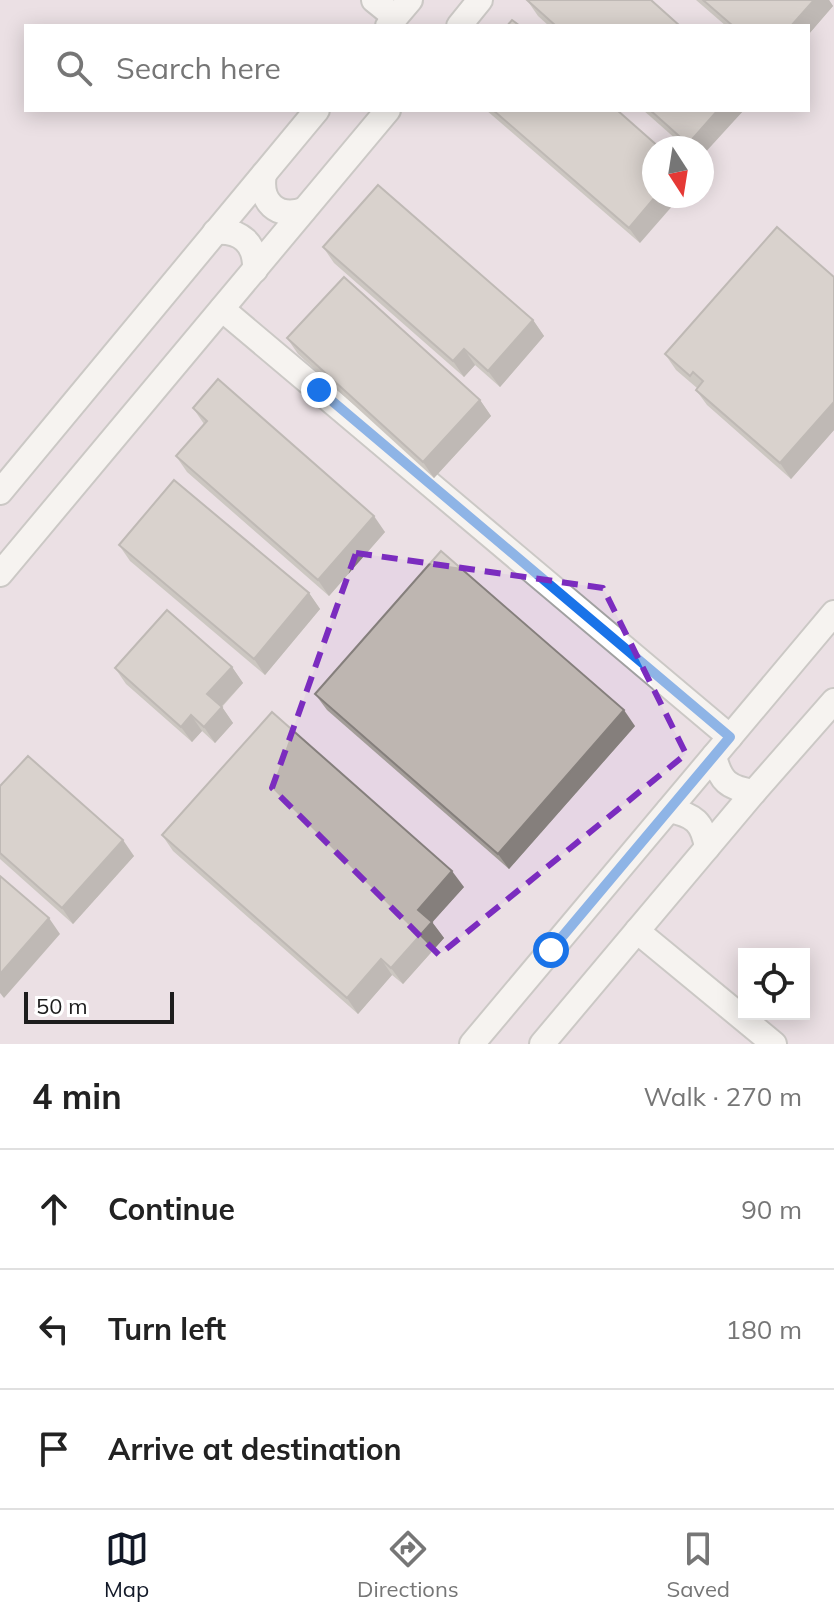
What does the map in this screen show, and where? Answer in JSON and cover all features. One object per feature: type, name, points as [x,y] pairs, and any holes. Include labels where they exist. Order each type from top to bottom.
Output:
[{"type":"lane","points":[[374,0],[398,14]]},
{"type":"lane","points":[[461,24],[480,0]]},
{"type":"lane","points":[[0,492],[315,112]]},
{"type":"lane","points":[[0,574],[386,112]]},
{"type":"lane","points":[[264,174],[263,193],[268,202],[285,213],[304,210]]},
{"type":"lane","points":[[215,232],[226,231],[246,240],[252,248],[255,270]]},
{"type":"lane","points":[[222,309],[722,746]]},
{"type":"lane","points":[[472,1044],[834,613]]},
{"type":"lane","points":[[542,1044],[754,792],[833,705]]},
{"type":"lane","points":[[722,746],[718,770],[726,782],[739,790],[754,792]]},
{"type":"lane","points":[[669,810],[685,813],[697,821],[705,833],[707,848]]},
{"type":"lane","points":[[637,931],[774,1044]]},
{"type":"highlighted area","points":[[356,553],[603,588],[686,754],[439,955],[272,788]]},
{"type":"shaded area","points":[[0,0],[834,0],[834,1044],[0,1044]]},
{"type":"building","points":[[527,0],[651,0],[678,24],[554,24]]},
{"type":"building","points":[[703,0],[814,0],[793,24],[731,24]]},
{"type":"building","points":[[495,112],[619,112],[646,136],[642,136],[642,208],[646,208],[629,228]]},
{"type":"building","points":[[652,112],[716,112],[695,136],[679,136]]},
{"type":"building","points":[[378,185],[533,320],[488,371],[464,349],[453,361],[323,247]]},
{"type":"building","points":[[777,227],[834,277],[834,402],[780,463],[696,390],[703,381],[693,372],[690,376],[665,354]]},
{"type":"building","points":[[344,277],[480,400],[423,462],[287,338]]},
{"type":"building","points":[[218,379],[374,516],[318,580],[176,456],[207,421],[193,408]]},
{"type":"building","points":[[174,480],[309,593],[254,659],[119,545]]},
{"type":"building","points":[[441,551],[624,710],[498,854],[315,694]]},
{"type":"building","points":[[167,610],[232,667],[207,694],[222,707],[204,727],[191,715],[181,727],[115,668]]},
{"type":"building","points":[[272,712],[452,871],[418,910],[432,922],[391,968],[381,959],[347,998],[162,835]]},
{"type":"building","points":[[28,756],[123,840],[62,908],[0,853],[0,786]]},
{"type":"building","points":[[0,876],[49,918],[0,974]]},
{"type":"route","points":[[319,390],[730,737],[551,950]]}]
